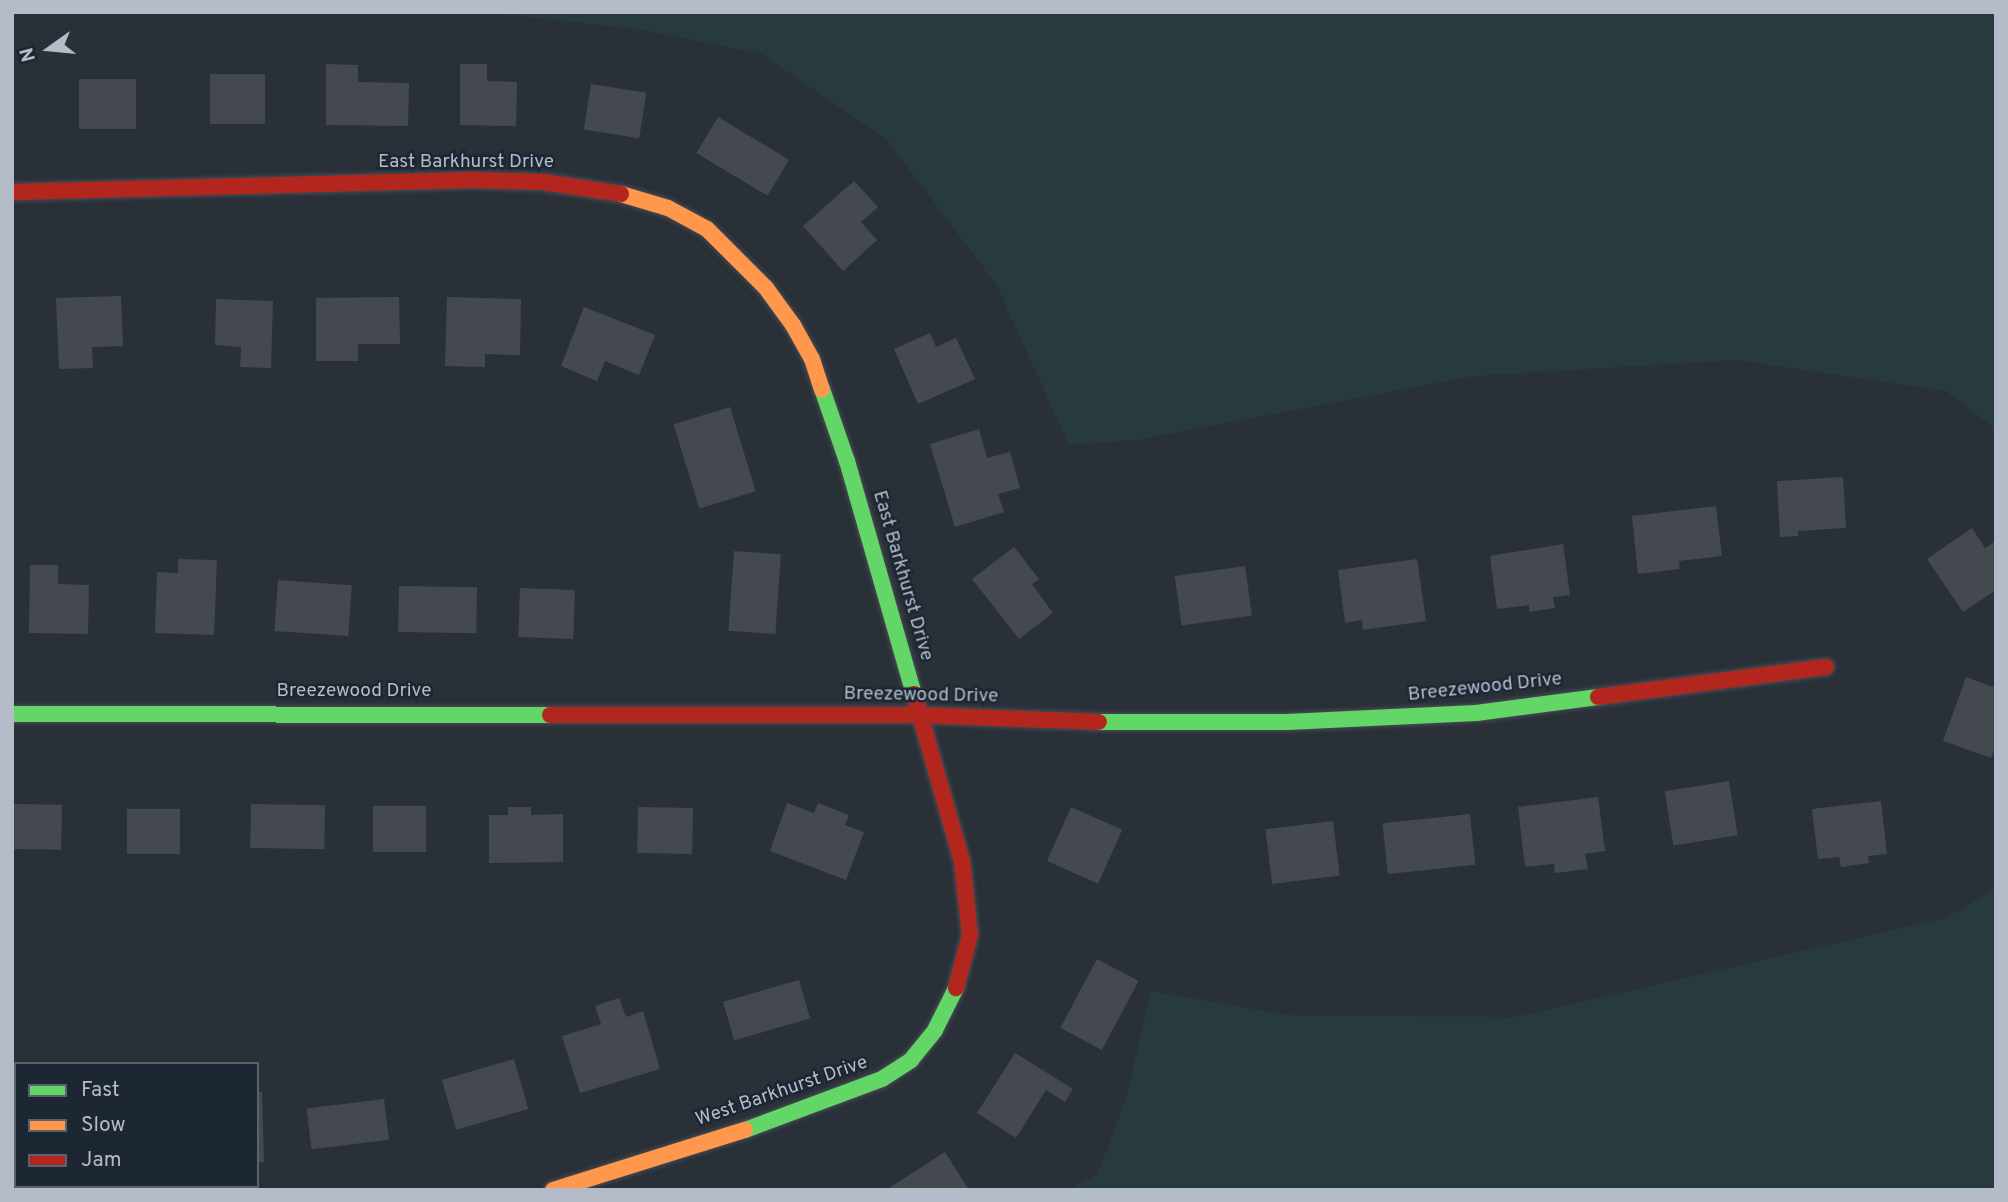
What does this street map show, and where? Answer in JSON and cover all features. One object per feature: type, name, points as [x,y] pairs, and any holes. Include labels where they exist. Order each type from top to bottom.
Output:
[{"type":"street","name":"East Barkhurst Drive","points":[[12,192],[473,180],[543,182],[630,195],[667,208],[708,229],[766,288],[813,359],[847,460],[920,715]]},
{"type":"street","name":"Breezewood Drive","points":[[12,714],[920,715],[1151,724],[1476,713],[1826,667]]},
{"type":"street","name":"West Barkhurst Drive","points":[[553,1190],[772,1121],[873,1083],[911,1060],[935,1030],[952,1001],[970,935],[962,861],[920,715]]},
{"type":"green space","points":[[482,12],[1996,12],[1996,429],[1946,391],[1736,360],[1474,376],[1137,440],[1069,445],[996,284],[886,139],[762,54],[643,30]]},
{"type":"green space","points":[[1996,889],[1996,1190],[1067,1190],[1097,1175],[1126,1099],[1151,991],[1288,1015],[1515,1017],[1945,918]]},
{"type":"building","points":[[326,64],[358,65],[358,82],[409,83],[408,126],[326,125]]},
{"type":"building","points":[[460,64],[487,64],[487,81],[517,82],[516,126],[460,125]]},
{"type":"building","points":[[210,74],[265,74],[265,124],[210,124]]},
{"type":"building","points":[[79,79],[136,79],[136,129],[79,129]]},
{"type":"building","points":[[591,84],[646,93],[639,138],[584,129]]},
{"type":"building","points":[[718,117],[789,160],[768,196],[696,153]]},
{"type":"building","points":[[854,181],[878,207],[861,222],[877,240],[843,271],[803,226]]},
{"type":"building","points":[[121,296],[123,346],[92,347],[93,368],[59,369],[56,298]]},
{"type":"building","points":[[399,297],[400,344],[358,344],[358,361],[316,361],[316,298]]},
{"type":"building","points":[[447,297],[521,299],[520,355],[485,354],[485,367],[445,366]]},
{"type":"building","points":[[216,299],[273,301],[271,368],[240,367],[241,347],[215,345]]},
{"type":"building","points":[[584,307],[655,335],[639,375],[605,361],[597,381],[561,366]]},
{"type":"building","points":[[930,333],[936,347],[956,338],[975,379],[918,404],[894,349]]},
{"type":"building","points":[[730,407],[756,491],[699,508],[674,424]]},
{"type":"building","points":[[979,429],[987,458],[1010,452],[1020,488],[998,494],[1004,512],[955,527],[930,444]]},
{"type":"building","points":[[1843,477],[1846,528],[1798,531],[1798,536],[1780,537],[1777,481]]},
{"type":"building","points":[[1716,506],[1722,556],[1679,561],[1680,569],[1638,574],[1632,516]]},
{"type":"building","points":[[1972,528],[1985,548],[1996,541],[1996,590],[1963,612],[1927,559]]},
{"type":"building","points":[[1563,544],[1570,595],[1553,597],[1555,608],[1529,612],[1529,605],[1497,609],[1490,556]]},
{"type":"building","points":[[1014,547],[1039,579],[1032,584],[1053,613],[1019,639],[972,579]]},
{"type":"building","points":[[734,551],[781,554],[775,634],[728,631]]},
{"type":"building","points":[[178,559],[217,560],[214,635],[155,633],[157,572],[178,573]]},
{"type":"building","points":[[1417,559],[1426,621],[1363,630],[1362,620],[1345,623],[1338,570]]},
{"type":"building","points":[[30,565],[58,565],[58,584],[89,585],[88,634],[29,633]]},
{"type":"building","points":[[1245,566],[1252,616],[1182,625],[1175,576]]},
{"type":"building","points":[[278,580],[352,585],[348,636],[274,631]]},
{"type":"building","points":[[399,586],[477,587],[476,633],[398,632]]},
{"type":"building","points":[[520,588],[575,590],[573,639],[518,637]]},
{"type":"building","points":[[1966,677],[1996,688],[1996,745],[1991,758],[1943,741]]},
{"type":"building","points":[[1729,781],[1738,835],[1673,845],[1665,791]]},
{"type":"building","points":[[1598,797],[1605,851],[1585,854],[1588,869],[1555,873],[1554,864],[1525,867],[1518,807]]},
{"type":"building","points":[[1881,801],[1887,854],[1868,856],[1869,863],[1841,867],[1839,857],[1818,859],[1812,809]]},
{"type":"building","points":[[787,803],[814,813],[818,803],[849,815],[845,825],[864,832],[846,880],[770,851]]},
{"type":"building","points":[[12,804],[62,805],[61,850],[12,849]]},
{"type":"building","points":[[251,804],[325,805],[324,849],[250,848]]},
{"type":"building","points":[[373,806],[426,806],[426,852],[373,852]]},
{"type":"building","points":[[508,807],[531,807],[531,815],[563,814],[563,862],[489,863],[489,815],[508,815]]},
{"type":"building","points":[[638,807],[693,808],[692,854],[637,853]]},
{"type":"building","points":[[1071,807],[1122,830],[1098,884],[1047,861]]},
{"type":"building","points":[[127,809],[180,809],[180,854],[127,854]]},
{"type":"building","points":[[1470,814],[1475,865],[1388,874],[1382,823]]},
{"type":"building","points":[[1333,821],[1340,876],[1272,884],[1266,829]]},
{"type":"building","points":[[1097,959],[1138,981],[1102,1050],[1060,1028]]},
{"type":"building","points":[[799,980],[810,1018],[734,1040],[723,1002]]},
{"type":"building","points":[[619,998],[626,1017],[643,1011],[660,1069],[580,1093],[562,1036],[601,1024],[595,1006]]},
{"type":"building","points":[[1015,1053],[1073,1089],[1065,1102],[1046,1090],[1016,1138],[977,1113]]},
{"type":"building","points":[[514,1059],[528,1109],[456,1130],[442,1080]]},
{"type":"building","points":[[259,1092],[262,1092],[264,1162],[259,1162]]},
{"type":"building","points":[[384,1099],[389,1140],[312,1149],[307,1109]]},
{"type":"building","points":[[945,1152],[969,1190],[886,1190]]},
{"type":"traffic: fast","points":[[822,389],[847,461],[914,694]]},
{"type":"traffic: fast","points":[[1099,722],[1287,722],[1476,713],[1598,697]]},
{"type":"traffic: fast","points":[[12,714],[550,715]]},
{"type":"traffic: fast","points":[[745,1130],[882,1079],[911,1060],[935,1030],[956,988]]},
{"type":"traffic: slow","points":[[621,194],[668,208],[707,229],[766,288],[793,325],[812,359],[822,389]]},
{"type":"traffic: slow","points":[[553,1190],[745,1130]]},
{"type":"traffic: jam","points":[[12,192],[473,180],[543,182],[621,194]]},
{"type":"traffic: jam","points":[[1598,697],[1826,667]]},
{"type":"traffic: jam","points":[[914,694],[962,861],[970,935],[956,988]]},
{"type":"traffic: jam","points":[[550,715],[920,715],[1099,722]]}]
